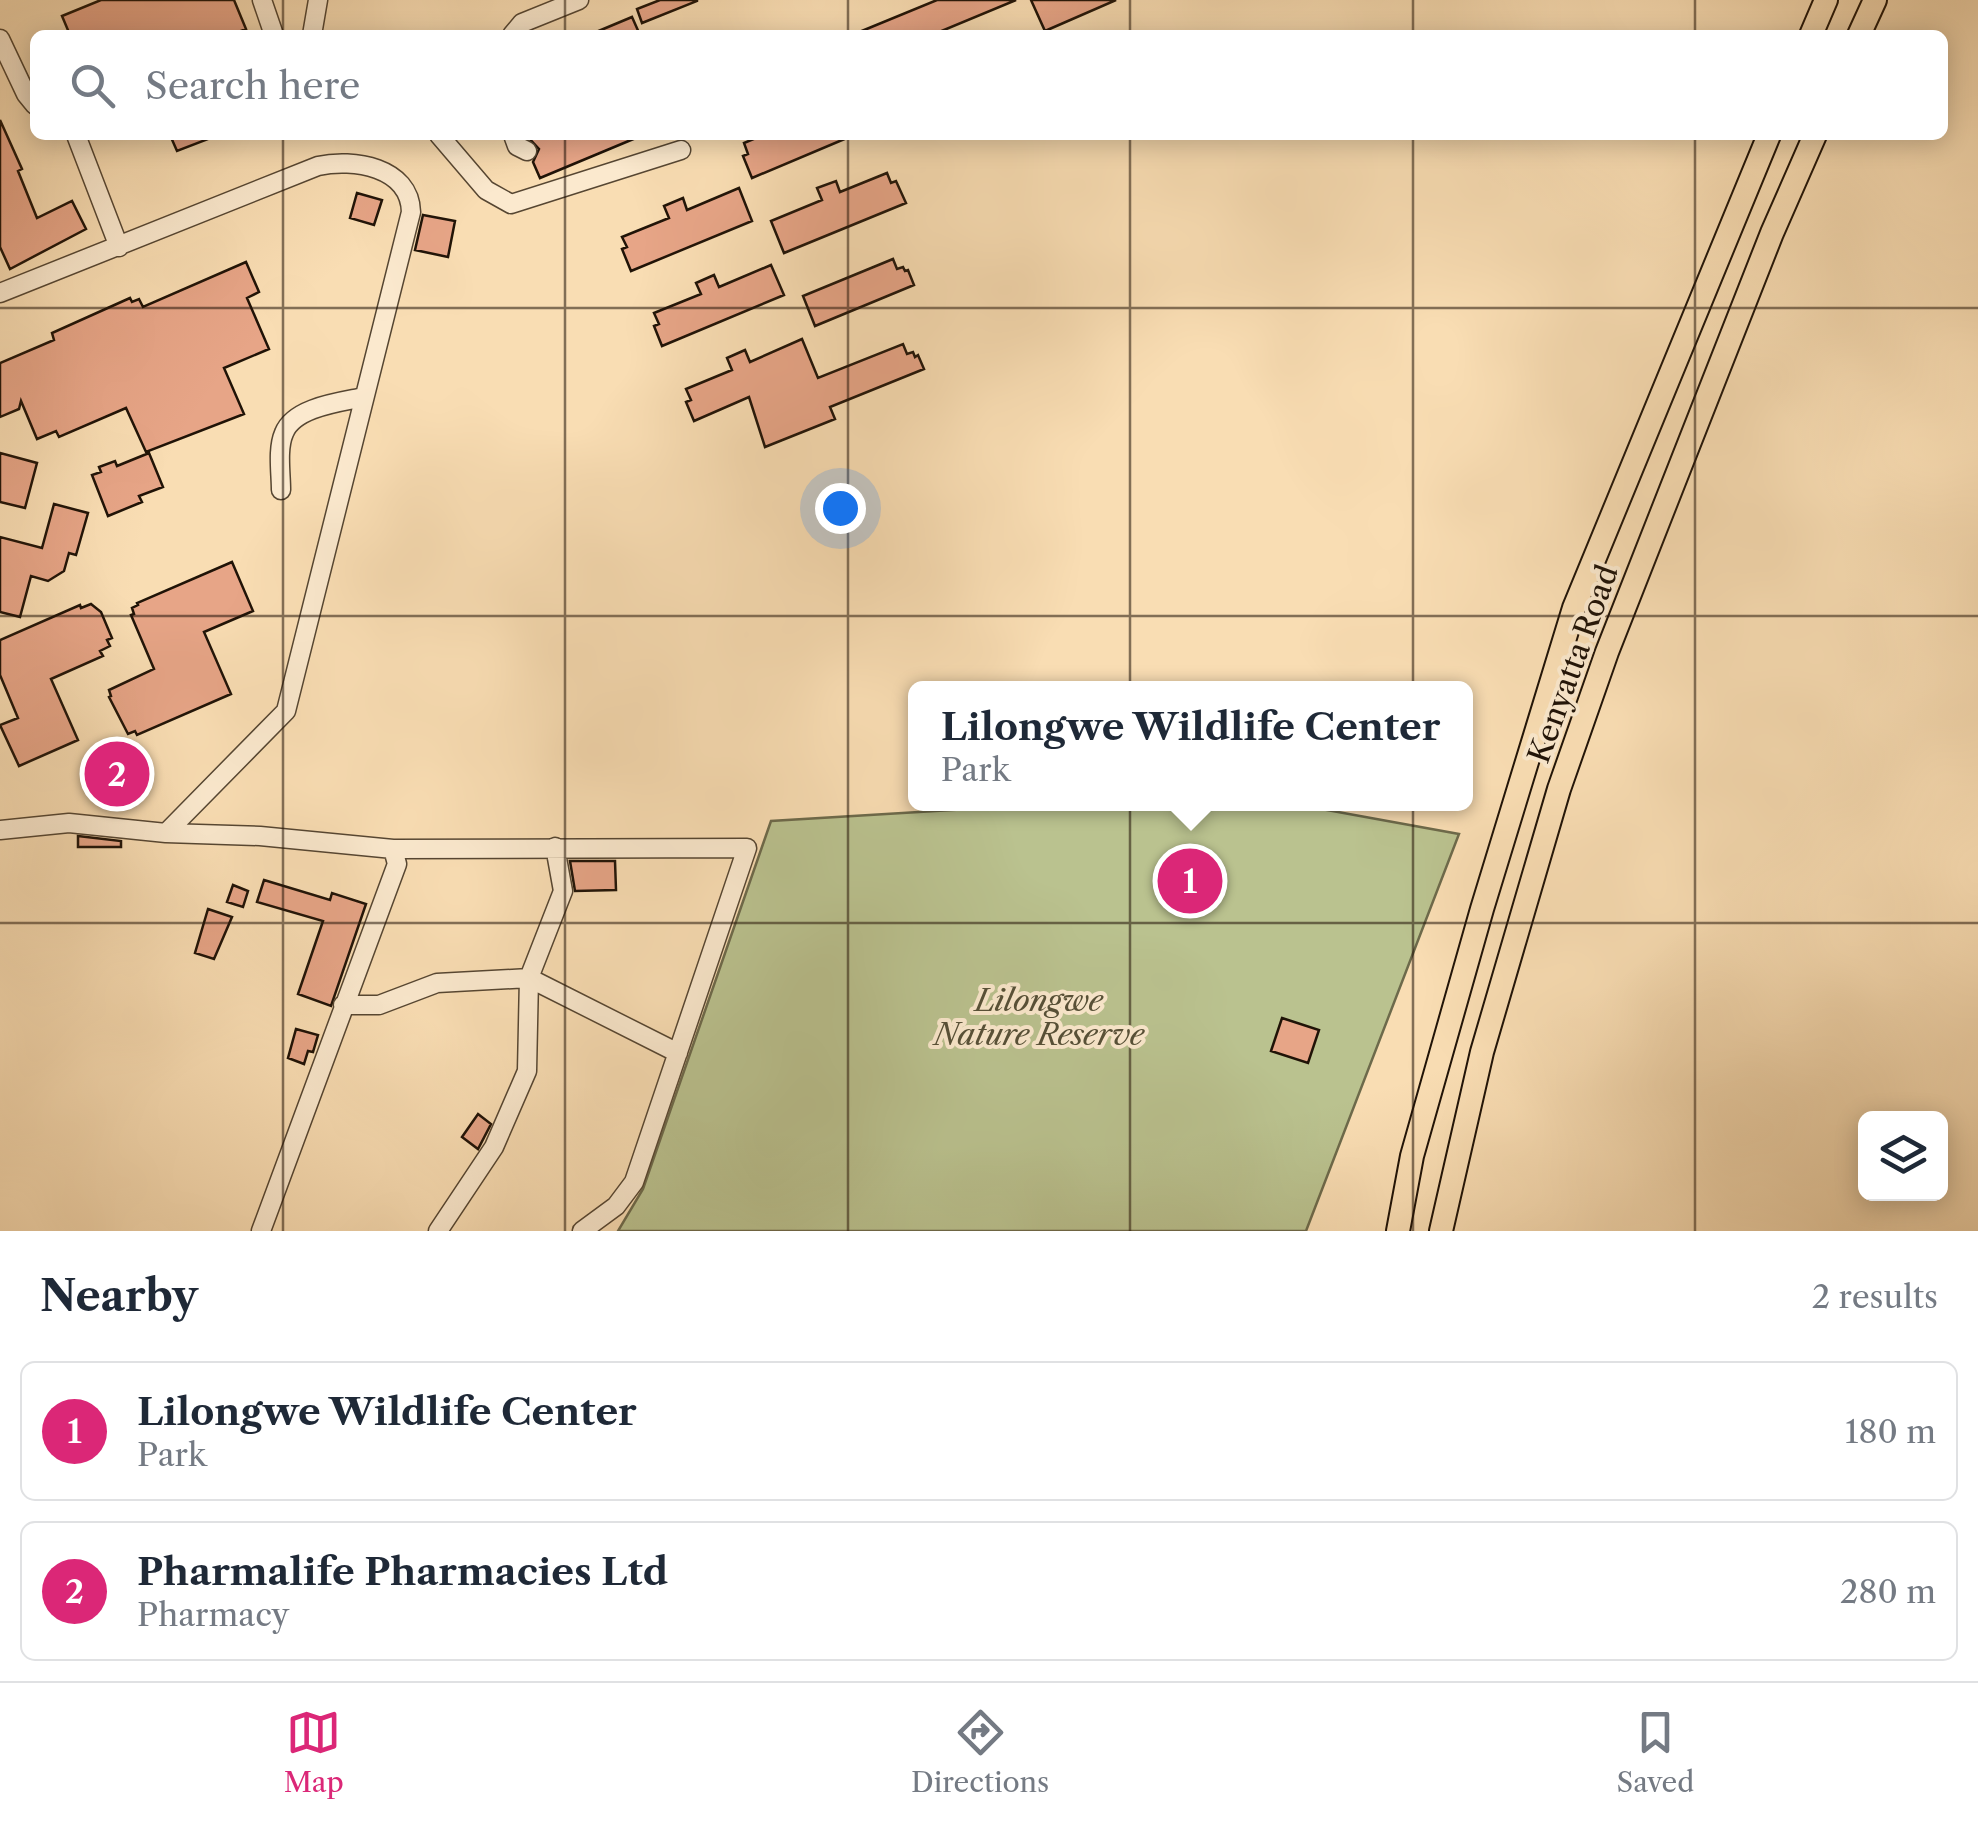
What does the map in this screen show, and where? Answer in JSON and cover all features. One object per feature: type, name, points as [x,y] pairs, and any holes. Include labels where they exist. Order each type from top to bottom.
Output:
[{"type":"main road","points":[[1814,30],[1826,0]]},
{"type":"main road","points":[[1862,30],[1875,0]]},
{"type":"main road","name":"Kenyatta Road","points":[[1398,1231],[1412,1156],[1574,608],[1767,140]]},
{"type":"main road","name":"Kenyatta Road","points":[[1441,1231],[1525,897],[1606,652],[1772,233],[1813,140]]},
{"type":"street","points":[[262,0],[272,30]]},
{"type":"street","points":[[313,30],[318,0]]},
{"type":"street","points":[[516,30],[522,23],[579,0]]},
{"type":"street","points":[[0,39],[30,98]]},
{"type":"street","points":[[78,140],[118,247]]},
{"type":"street","points":[[443,140],[486,190],[512,204],[680,150]]},
{"type":"street","points":[[515,140],[528,152]]},
{"type":"street","points":[[0,293],[328,164],[356,161],[400,181],[411,200],[286,710],[166,834]]},
{"type":"street","points":[[281,490],[284,430],[293,420],[326,406],[364,397]]},
{"type":"street","points":[[0,830],[69,823],[166,834],[260,836],[394,848],[747,848],[634,1182],[616,1206],[582,1231]]},
{"type":"street","points":[[438,1231],[494,1147],[527,1071],[528,978],[563,892],[555,847]]},
{"type":"street","points":[[261,1231],[397,864],[394,848]]},
{"type":"street","points":[[343,1005],[379,1005],[437,984],[528,978],[678,1053]]},
{"type":"green space","name":"Lilongwe Nature Reserve","points":[[935,811],[1332,811],[1459,834],[1306,1231],[618,1231],[643,1189],[771,821]]},
{"type":"building","points":[[101,0],[234,0],[246,29],[68,30],[62,16]]},
{"type":"building","points":[[660,0],[697,1],[642,23],[637,9]]},
{"type":"building","points":[[937,0],[1016,0],[944,30],[864,30]]},
{"type":"building","points":[[1031,0],[1116,0],[1047,30]]},
{"type":"building","points":[[632,17],[638,30],[601,30]]},
{"type":"building","points":[[0,120],[22,169],[18,171],[37,218],[72,201],[86,229],[10,269],[0,247]]},
{"type":"building","points":[[172,140],[206,140],[177,151]]},
{"type":"building","points":[[531,140],[631,140],[540,178],[533,162],[539,149]]},
{"type":"building","points":[[842,140],[752,178],[743,156],[748,154],[744,143]]},
{"type":"building","points":[[887,173],[891,183],[896,181],[906,203],[784,253],[771,221],[822,200],[817,188],[836,181],[840,192]]},
{"type":"building","points":[[739,188],[752,221],[631,271],[622,249],[627,247],[622,237],[669,218],[664,206],[683,198],[687,210]]},
{"type":"building","points":[[357,193],[382,200],[374,225],[350,218]]},
{"type":"building","points":[[423,215],[455,221],[448,257],[415,250]]},
{"type":"building","points":[[893,259],[897,269],[908,270],[914,285],[815,326],[803,296]]},
{"type":"building","points":[[246,262],[259,292],[247,298],[269,349],[224,368],[244,414],[146,452],[126,408],[59,437],[56,431],[37,439],[21,401],[19,409],[0,417],[0,363],[54,340],[52,333],[130,298],[132,302],[139,299],[143,307]]},
{"type":"building","points":[[771,265],[784,295],[662,346],[654,326],[659,324],[654,313],[701,294],[696,283],[714,275],[719,287]]},
{"type":"building","points":[[802,339],[818,378],[903,344],[907,354],[918,355],[924,369],[830,407],[835,419],[765,447],[749,397],[694,421],[686,402],[691,400],[686,389],[732,370],[727,358],[745,350],[750,362]]},
{"type":"building","points":[[0,453],[37,463],[25,508],[0,502]]},
{"type":"building","points":[[149,453],[163,487],[139,496],[142,502],[108,516],[92,475],[101,472],[99,467],[115,461],[117,466]]},
{"type":"building","points":[[54,504],[88,513],[76,555],[69,553],[64,571],[48,581],[31,576],[20,617],[0,612],[0,537],[42,548]]},
{"type":"building","points":[[232,562],[253,611],[204,632],[231,694],[137,735],[135,731],[128,734],[109,690],[154,669],[131,615],[132,608]]},
{"type":"building","points":[[91,604],[101,612],[112,638],[107,640],[110,646],[100,651],[103,656],[51,679],[78,740],[19,766],[0,725],[18,718],[0,675],[0,640],[80,605],[81,608]]},
{"type":"building","points":[[78,836],[121,841],[121,847],[78,847]]},
{"type":"building","points":[[570,861],[615,861],[616,890],[575,891]]},
{"type":"building","points":[[1159,865],[1223,867],[1221,897],[1157,895]]},
{"type":"building","points":[[264,880],[330,900],[332,893],[366,904],[331,1006],[298,994],[323,921],[257,902]]},
{"type":"building","points":[[233,885],[248,891],[243,907],[227,902]]},
{"type":"building","points":[[208,909],[232,917],[214,959],[195,953]]},
{"type":"building","points":[[1282,1018],[1319,1030],[1308,1063],[1271,1051]]},
{"type":"building","points":[[296,1029],[318,1035],[304,1064],[288,1058]]},
{"type":"building","points":[[478,1114],[491,1124],[478,1149],[462,1137]]},
{"type":"place","name":"Pharmalife Pharmacies Ltd","points":[[117,774]]},
{"type":"place","name":"Lilongwe Wildlife Center","points":[[1190,881]]}]
